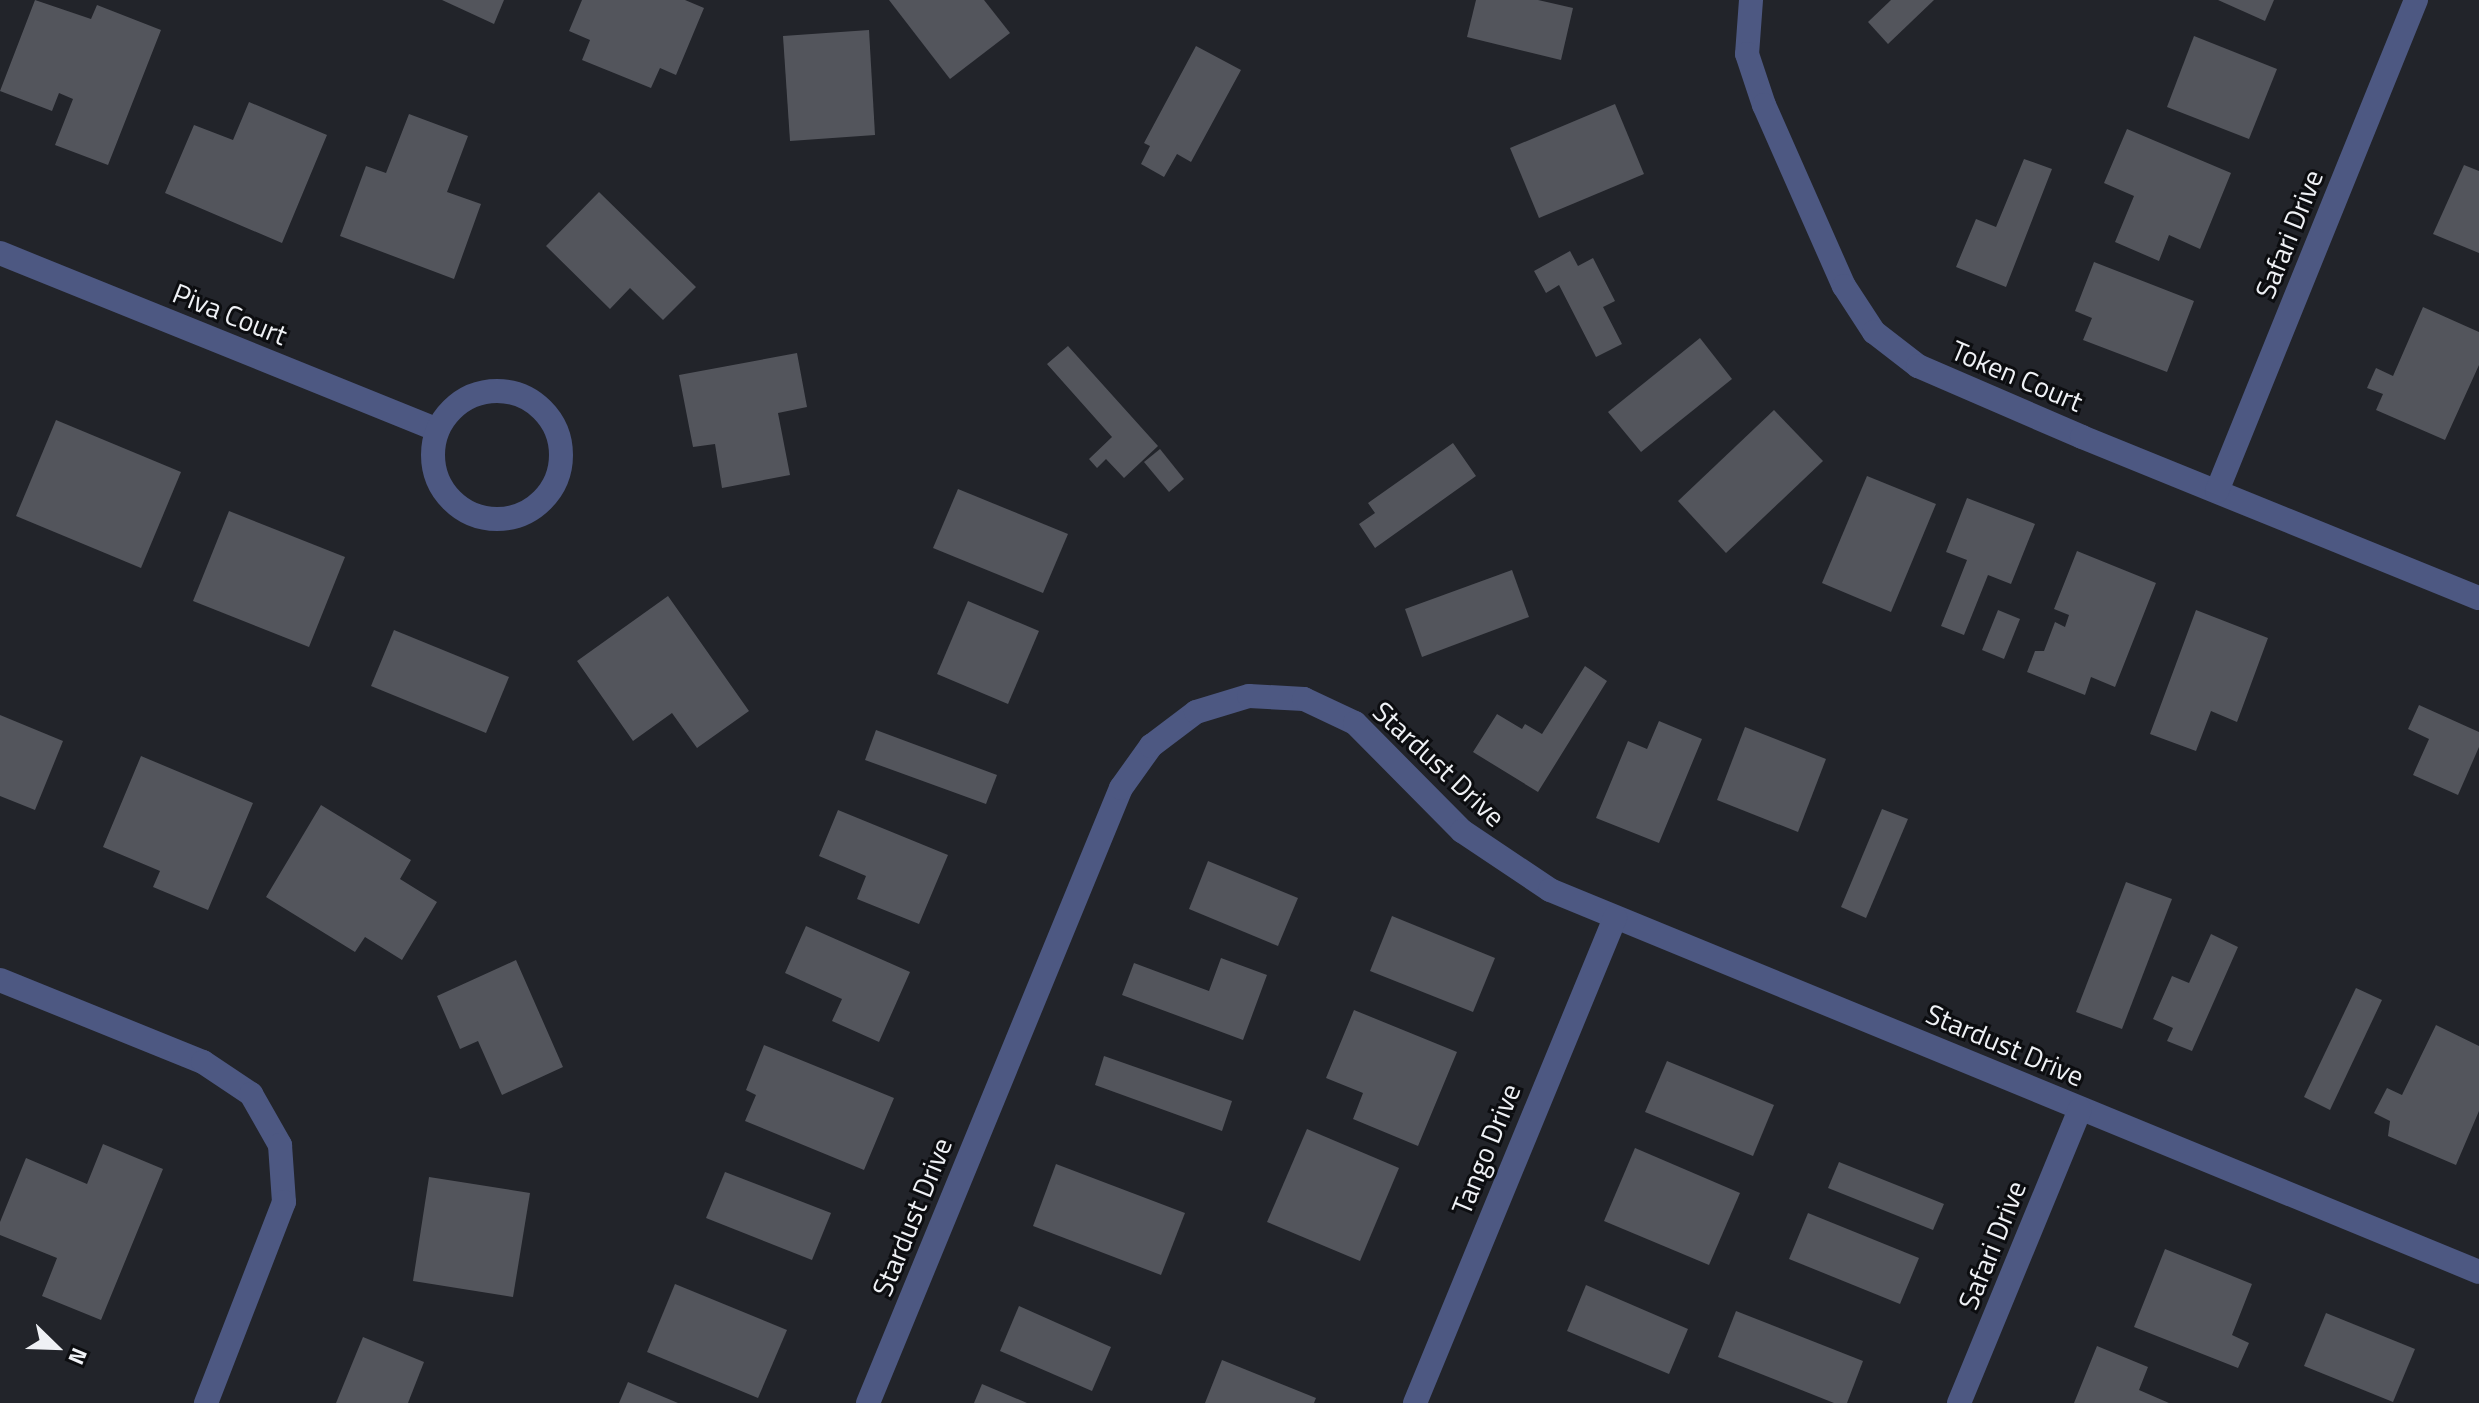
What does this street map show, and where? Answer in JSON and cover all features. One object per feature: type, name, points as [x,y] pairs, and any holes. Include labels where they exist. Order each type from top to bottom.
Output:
[{"type":"street","name":"Token Court","points":[[1751,0],[1747,54],[1764,105],[1844,286],[1874,332],[1918,366],[2479,598]]},
{"type":"street","name":"Safari Drive","points":[[2217,491],[2416,0]]},
{"type":"street","name":"Piva Court","points":[[0,253],[438,430]]},
{"type":"street","points":[[487,391],[509,392],[530,400],[546,414],[557,432],[561,454],[558,476],[548,494],[533,509],[504,519],[474,516],[456,505],[442,490],[434,461],[438,430],[449,411],[487,391]]},
{"type":"street","name":"Stardust Drive","points":[[868,1403],[1121,788],[1151,746],[1196,712],[1249,696],[1304,699],[1355,723],[1473,839],[1550,890],[2479,1272]]},
{"type":"street","name":"Tango Drive","points":[[1415,1403],[1615,918]]},
{"type":"street","points":[[0,980],[203,1062],[251,1094],[280,1145],[284,1202],[206,1403]]},
{"type":"street","name":"Safari Drive","points":[[1959,1403],[2080,1110]]},
{"type":"building","points":[[35,0],[91,19],[97,5],[161,30],[108,165],[55,145],[73,99],[59,93],[52,111],[0,91]]},
{"type":"building","points":[[442,0],[504,0],[494,24]]},
{"type":"building","points":[[582,0],[685,0],[704,8],[676,75],[660,68],[651,88],[582,60],[590,40],[569,31]]},
{"type":"building","points":[[889,0],[984,0],[1010,33],[950,79]]},
{"type":"building","points":[[1476,0],[1538,0],[1573,8],[1561,60],[1467,37]]},
{"type":"building","points":[[1891,0],[1934,0],[1888,44],[1868,22]]},
{"type":"building","points":[[2218,0],[2274,0],[2265,21]]},
{"type":"building","points":[[869,30],[875,135],[790,141],[783,36]]},
{"type":"building","points":[[2194,36],[2277,69],[2249,139],[2167,107]]},
{"type":"building","points":[[1196,46],[1241,70],[1191,162],[1177,154],[1164,177],[1141,164],[1150,146],[1144,143]]},
{"type":"building","points":[[249,102],[327,135],[282,243],[165,193],[194,125],[233,140]]},
{"type":"building","points":[[1615,104],[1644,174],[1539,218],[1510,148]]},
{"type":"building","points":[[409,114],[468,136],[447,192],[481,204],[454,279],[340,236],[366,166],[386,173]]},
{"type":"building","points":[[2127,129],[2231,173],[2200,249],[2169,235],[2159,261],[2115,242],[2134,196],[2104,183]]},
{"type":"building","points":[[2024,159],[2052,169],[2006,287],[1956,267],[1976,219],[1996,227]]},
{"type":"building","points":[[2464,165],[2479,171],[2479,253],[2433,234]]},
{"type":"building","points":[[599,192],[696,287],[663,320],[630,288],[610,309],[546,246]]},
{"type":"building","points":[[1570,251],[1578,266],[1593,258],[1615,301],[1603,307],[1622,344],[1596,357],[1559,285],[1546,293],[1534,271]]},
{"type":"building","points":[[2094,262],[2194,301],[2167,372],[2083,340],[2092,318],[2075,311]]},
{"type":"building","points":[[2423,307],[2479,332],[2479,365],[2445,440],[2376,410],[2383,394],[2367,388],[2376,368],[2393,376]]},
{"type":"building","points":[[1700,338],[1732,379],[1641,452],[1608,412]]},
{"type":"building","points":[[1068,346],[1158,446],[1124,478],[1106,459],[1097,468],[1089,459],[1112,437],[1047,364]]},
{"type":"building","points":[[797,353],[807,407],[778,413],[790,475],[722,488],[715,444],[693,447],[679,375]]},
{"type":"building","points":[[1774,410],[1823,461],[1726,553],[1678,501]]},
{"type":"building","points":[[56,420],[181,472],[141,568],[16,516]]},
{"type":"building","points":[[1453,443],[1476,476],[1375,548],[1359,524],[1375,513],[1368,503]]},
{"type":"building","points":[[1160,449],[1184,479],[1169,492],[1144,462]]},
{"type":"building","points":[[1867,476],[1936,504],[1891,612],[1822,583]]},
{"type":"building","points":[[958,489],[1068,534],[1043,593],[933,548]]},
{"type":"building","points":[[1967,498],[2035,524],[2011,584],[1988,575],[1964,635],[1941,626],[1967,560],[1946,552]]},
{"type":"building","points":[[229,511],[345,557],[309,647],[193,601]]},
{"type":"building","points":[[2077,551],[2156,583],[2115,687],[2091,677],[2085,695],[2027,672],[2035,651],[2044,651],[2055,622],[2065,627],[2069,615],[2054,609]]},
{"type":"building","points":[[1512,570],[1529,617],[1422,657],[1405,609]]},
{"type":"building","points":[[668,596],[749,711],[697,748],[672,713],[633,741],[577,661]]},
{"type":"building","points":[[968,601],[1039,631],[1008,704],[937,674]]},
{"type":"building","points":[[1998,610],[2020,619],[2004,659],[1982,650]]},
{"type":"building","points":[[2196,610],[2268,638],[2237,722],[2211,711],[2196,751],[2150,734]]},
{"type":"building","points":[[394,630],[509,677],[486,733],[371,686]]},
{"type":"building","points":[[1585,666],[1607,681],[1538,792],[1473,752],[1497,714],[1522,729],[1525,724],[1542,734]]},
{"type":"building","points":[[2419,705],[2479,732],[2479,747],[2458,795],[2413,775],[2429,739],[2408,729]]},
{"type":"building","points":[[0,715],[63,741],[35,810],[0,796]]},
{"type":"building","points":[[1659,721],[1702,739],[1659,843],[1596,818],[1628,741],[1647,749]]},
{"type":"building","points":[[1745,727],[1826,759],[1798,832],[1717,800]]},
{"type":"building","points":[[876,730],[997,775],[986,804],[865,760]]},
{"type":"building","points":[[141,756],[253,803],[208,910],[153,887],[160,871],[103,847]]},
{"type":"building","points":[[321,805],[411,860],[400,879],[437,902],[402,960],[365,937],[355,952],[266,897]]},
{"type":"building","points":[[1882,809],[1908,819],[1866,918],[1841,907]]},
{"type":"building","points":[[838,810],[948,855],[919,924],[857,899],[866,876],[819,856]]},
{"type":"building","points":[[1208,861],[1298,898],[1278,946],[1189,909]]},
{"type":"building","points":[[2126,882],[2172,899],[2122,1029],[2076,1012]]},
{"type":"building","points":[[1392,916],[1495,958],[1473,1012],[1370,971]]},
{"type":"building","points":[[806,926],[910,972],[879,1042],[832,1021],[842,999],[785,973]]},
{"type":"building","points":[[2211,934],[2238,947],[2192,1051],[2167,1041],[2173,1028],[2153,1019],[2172,976],[2189,983]]},
{"type":"building","points":[[1221,958],[1267,975],[1243,1040],[1122,995],[1134,963],[1209,991]]},
{"type":"building","points":[[516,960],[563,1067],[502,1095],[478,1041],[460,1049],[437,996]]},
{"type":"building","points":[[2356,988],[2382,1000],[2330,1110],[2304,1097]]},
{"type":"building","points":[[1354,1010],[1457,1052],[1418,1146],[1353,1119],[1363,1093],[1326,1078]]},
{"type":"building","points":[[2436,1025],[2479,1046],[2479,1111],[2456,1165],[2388,1136],[2390,1121],[2374,1113],[2387,1088],[2402,1095]]},
{"type":"building","points":[[764,1045],[894,1098],[864,1170],[745,1121],[756,1095],[746,1090]]},
{"type":"building","points":[[1104,1056],[1232,1101],[1222,1131],[1095,1085]]},
{"type":"building","points":[[1667,1061],[1774,1105],[1753,1156],[1645,1112]]},
{"type":"building","points":[[1307,1129],[1399,1168],[1360,1261],[1267,1222]]},
{"type":"building","points":[[103,1144],[163,1169],[101,1320],[42,1296],[57,1258],[0,1235],[0,1222],[26,1158],[87,1184]]},
{"type":"building","points":[[1635,1148],[1740,1193],[1709,1265],[1604,1221]]},
{"type":"building","points":[[1839,1162],[1944,1204],[1933,1230],[1828,1188]]},
{"type":"building","points":[[1056,1164],[1185,1213],[1161,1275],[1033,1226]]},
{"type":"building","points":[[725,1172],[831,1213],[812,1260],[706,1218]]},
{"type":"building","points":[[429,1177],[530,1193],[513,1297],[413,1281]]},
{"type":"building","points":[[1808,1213],[1919,1258],[1900,1304],[1789,1259]]},
{"type":"building","points":[[2165,1249],[2252,1284],[2232,1335],[2249,1343],[2238,1368],[2134,1327]]},
{"type":"building","points":[[675,1284],[787,1330],[758,1398],[647,1352]]},
{"type":"building","points":[[1586,1285],[1688,1329],[1669,1374],[1567,1331]]},
{"type":"building","points":[[1019,1306],[1111,1347],[1092,1391],[1000,1351]]},
{"type":"building","points":[[1736,1311],[1863,1361],[1847,1403],[1834,1403],[1718,1357]]},
{"type":"building","points":[[2326,1313],[2415,1349],[2393,1402],[2304,1366]]},
{"type":"building","points":[[363,1337],[424,1362],[408,1403],[336,1403]]},
{"type":"building","points":[[2097,1346],[2148,1367],[2139,1390],[2169,1403],[2074,1403]]},
{"type":"building","points":[[1222,1360],[1316,1398],[1314,1403],[1205,1403]]},
{"type":"building","points":[[628,1382],[678,1403],[619,1403]]},
{"type":"building","points":[[982,1384],[1027,1403],[974,1403]]}]
